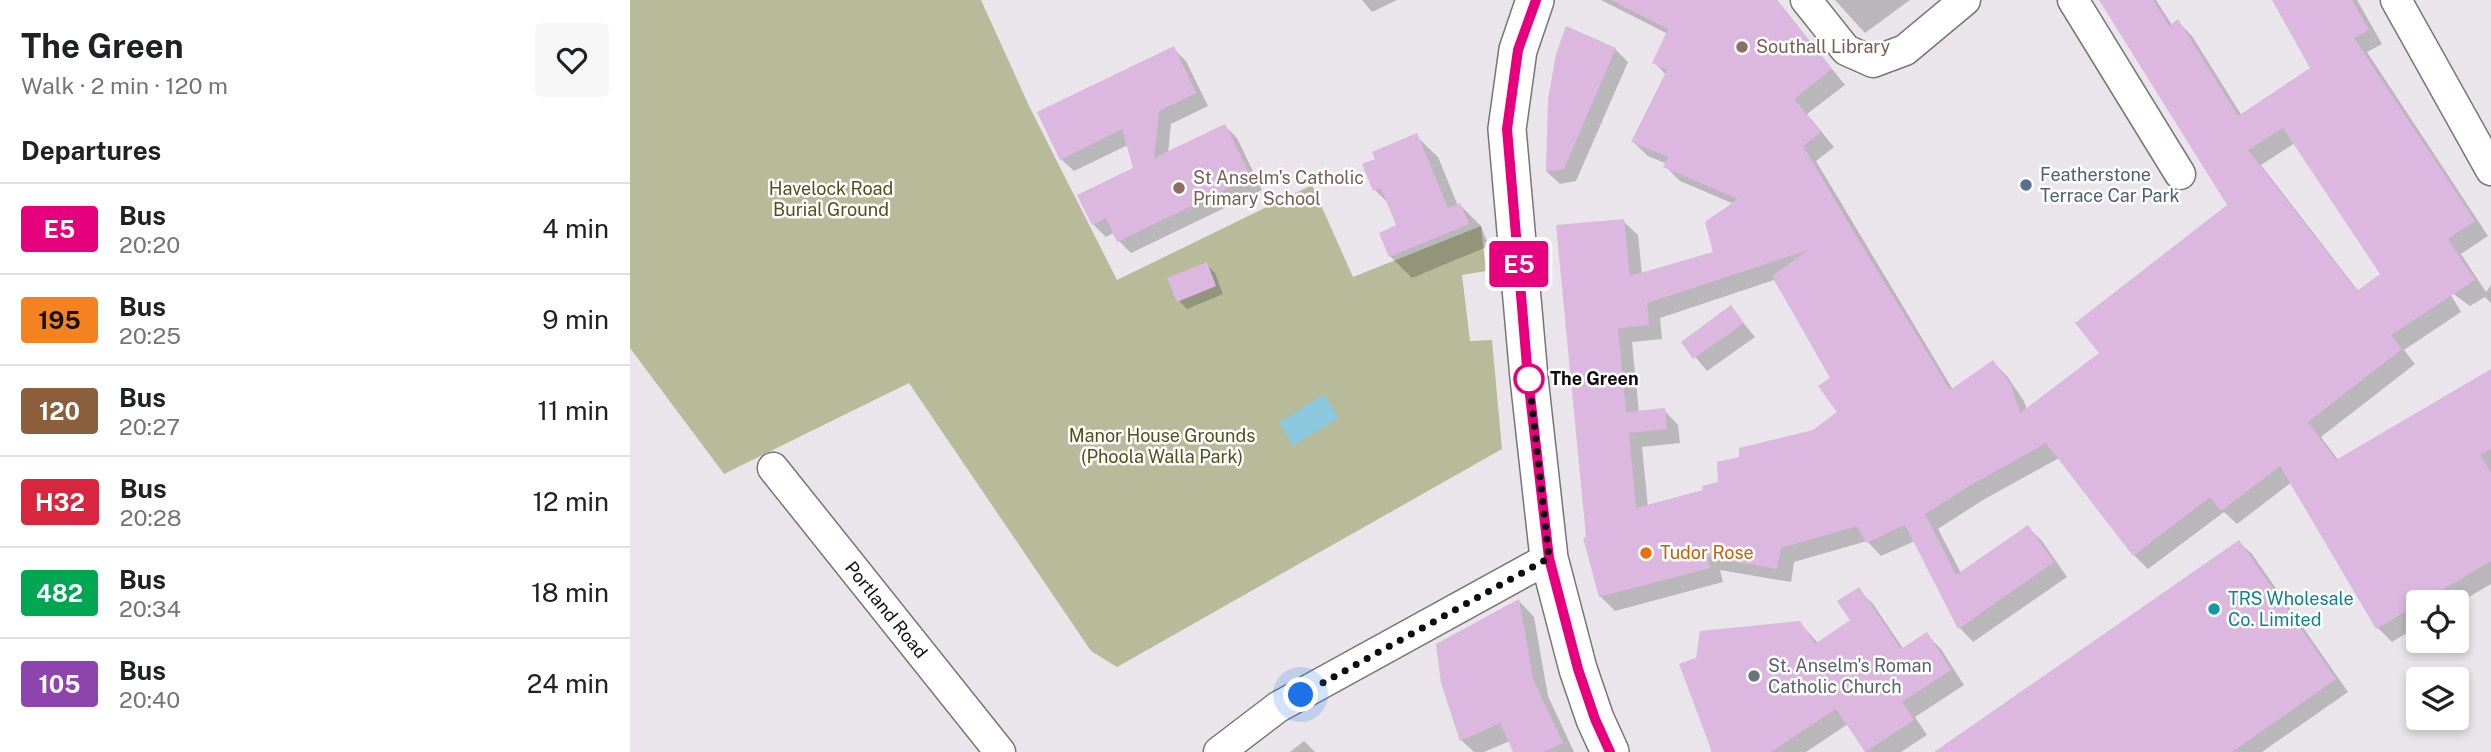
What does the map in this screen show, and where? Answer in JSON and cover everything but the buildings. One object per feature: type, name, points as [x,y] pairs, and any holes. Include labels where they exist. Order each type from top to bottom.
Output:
[{"type":"street","points":[[1535,0],[1518,50],[1507,129],[1528,378],[1549,558],[1578,669],[1595,719],[1610,752]]},
{"type":"street","points":[[1806,0],[1846,50],[1874,62],[1905,50],[1965,0]]},
{"type":"street","points":[[2073,0],[2180,174]]},
{"type":"street","points":[[2396,0],[2491,170]]},
{"type":"street","name":"Portland Road","points":[[773,468],[1000,752]]},
{"type":"street","points":[[1219,752],[1278,707],[1549,558]]},
{"type":"green space","points":[[630,0],[981,0],[1030,108],[1117,280],[1312,185],[1353,277],[1481,226],[1486,271],[1462,275],[1470,341],[1492,340],[1502,449],[1117,667],[1091,651],[909,383],[724,474],[630,348]]},
{"type":"water","points":[[1324,394],[1339,418],[1293,446],[1279,423]]},
{"type":"bus line","name":"E5","points":[[1536,0],[1518,50],[1507,129],[1528,378],[1549,558],[1578,669],[1595,719],[1610,752]]},
{"type":"place","name":"Southall Library","points":[[1742,47]]},
{"type":"place","name":"Featherstone Terrace Car Park","points":[[2026,185]]},
{"type":"place","name":"St Anselm's Catholic Primary School","points":[[1179,188]]},
{"type":"place","name":"The Green","points":[[1529,379]]},
{"type":"place","name":"Tudor Rose","points":[[1646,553]]},
{"type":"place","name":"TRS Wholesale Co. Limited","points":[[2214,609]]},
{"type":"place","name":"St. Anselm's Roman Catholic Church","points":[[1754,676]]},
{"type":"route","points":[[1301,695],[1549,558],[1529,379]]},
{"type":"park label","name":"Havelock Road Burial Ground","points":[[831,199]]},
{"type":"park label","name":"Manor House Grounds (Phoola Walla Park)","points":[[1162,446]]}]
